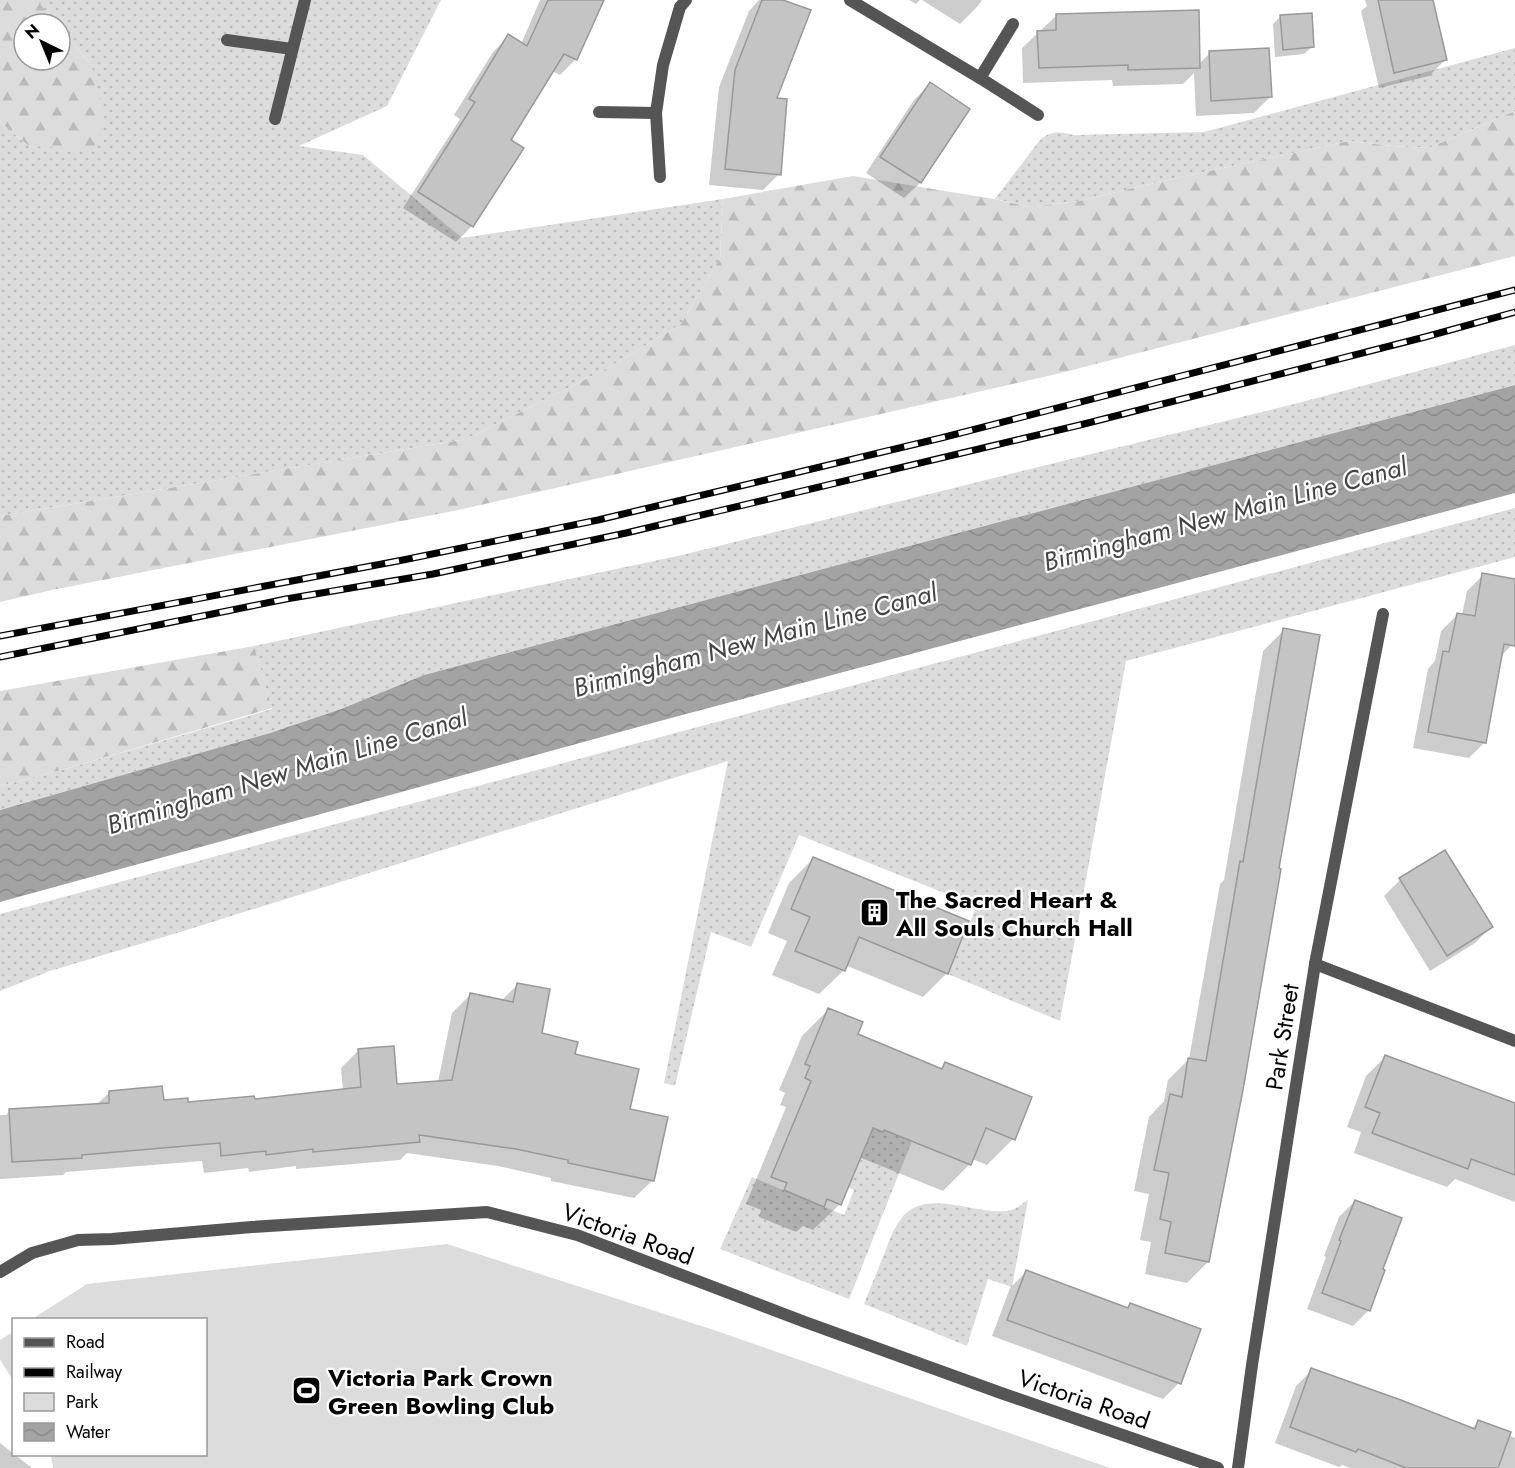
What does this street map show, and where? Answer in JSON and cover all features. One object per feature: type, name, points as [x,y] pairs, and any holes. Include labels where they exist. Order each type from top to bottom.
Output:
[{"type":"street","points":[[275,119],[305,0]]},
{"type":"street","points":[[660,177],[656,113],[663,65],[681,7],[686,0]]},
{"type":"street","points":[[850,0],[1038,115]]},
{"type":"street","points":[[980,78],[1012,24]]},
{"type":"street","points":[[227,40],[292,49]]},
{"type":"street","points":[[599,112],[656,113]]},
{"type":"street","name":"Park Street","points":[[1238,1468],[1315,964],[1383,614]]},
{"type":"street","points":[[1315,964],[1515,1041]]},
{"type":"street","name":"Victoria Road","points":[[0,1272],[32,1253],[78,1240],[487,1212],[577,1234],[805,1322],[1218,1468]]},
{"type":"green space","points":[[0,0],[37,0],[47,12],[12,12],[12,72],[72,72],[72,42],[92,66],[105,120],[95,150],[29,146],[0,122]]},
{"type":"green space","points":[[37,0],[441,0],[387,106],[299,146],[363,155],[462,238],[723,199],[720,258],[681,324],[606,369],[467,439],[0,516],[0,122],[29,146],[92,66],[72,42],[72,12],[47,12]]},
{"type":"green space","points":[[1515,48],[1515,111],[1429,148],[1349,141],[1079,201],[1031,207],[995,199],[1040,140],[1052,133],[1074,135],[1204,132]]},
{"type":"green space","points":[[1515,111],[1515,256],[1057,374],[463,509],[0,602],[0,516],[467,439],[606,369],[681,324],[720,258],[723,199],[853,176],[1031,207],[1079,201],[1349,141],[1429,148]]},
{"type":"green space","points":[[1515,345],[1515,385],[424,675],[341,709],[270,733],[0,810],[0,786],[272,709],[254,646],[682,555],[1298,403]]},
{"type":"green space","points":[[1515,508],[1515,557],[1126,661],[1060,1021],[948,974],[977,906],[799,835],[751,947],[711,932],[675,1086],[664,1083],[728,761],[50,971],[0,991],[0,914]]},
{"type":"green space","points":[[254,646],[272,708],[0,786],[0,691]]},
{"type":"green space","points":[[898,1095],[918,1126],[849,1299],[720,1249],[752,1177],[844,1215],[854,1190],[848,1187],[873,1128]]},
{"type":"green space","points":[[1028,1200],[1012,1287],[988,1279],[967,1346],[864,1304],[893,1231],[912,1209],[924,1204],[938,1203],[984,1210],[1012,1210]]},
{"type":"green space","points":[[447,1244],[717,1331],[1110,1468],[53,1468],[51,1456],[207,1456],[207,1318],[34,1318],[87,1284]]},
{"type":"green space","points":[[12,1333],[12,1378],[0,1360],[0,1340]]},
{"type":"water","name":"Birmingham New Main Line Canal","points":[[1515,385],[1515,493],[660,721],[0,902],[0,810],[270,733],[341,709],[424,675]]},
{"type":"building","points":[[548,0],[604,0],[577,60],[564,54],[511,140],[524,148],[473,227],[418,192],[475,102],[469,99],[508,34],[527,46]]},
{"type":"building","points":[[762,0],[783,0],[811,10],[777,98],[787,99],[781,175],[725,169],[735,70]]},
{"type":"building","points":[[1378,0],[1433,0],[1447,60],[1394,73]]},
{"type":"building","points":[[1199,10],[1200,68],[1128,70],[1128,65],[1039,68],[1037,31],[1056,30],[1056,14]]},
{"type":"building","points":[[1312,13],[1314,47],[1283,50],[1280,15]]},
{"type":"building","points":[[1269,48],[1272,97],[1211,101],[1209,51]]},
{"type":"building","points":[[930,82],[970,109],[921,183],[880,157]]},
{"type":"building","points":[[1482,573],[1515,579],[1515,646],[1504,644],[1486,743],[1428,732],[1443,651],[1449,652],[1457,613],[1475,616]]},
{"type":"building","points":[[1283,628],[1320,635],[1243,1090],[1209,1262],[1165,1253],[1171,1222],[1160,1219],[1169,1173],[1154,1170],[1170,1094],[1182,1097],[1188,1058],[1206,1061]]},
{"type":"building","points":[[1445,850],[1493,927],[1447,956],[1399,878]]},
{"type":"building","name":"The Sacred Heart & All Souls Church Hall","points":[[813,857],[969,921],[948,974],[859,937],[845,971],[795,951],[810,917],[791,909]]},
{"type":"building","points":[[517,983],[550,989],[542,1033],[578,1042],[575,1054],[639,1069],[630,1109],[668,1117],[654,1181],[568,1163],[568,1160],[516,1149],[419,1135],[420,1142],[313,1152],[313,1149],[266,1155],[266,1151],[221,1156],[220,1143],[82,1155],[82,1158],[12,1162],[9,1109],[109,1103],[109,1091],[162,1086],[164,1100],[188,1098],[188,1102],[254,1096],[255,1099],[361,1087],[358,1049],[394,1046],[397,1084],[452,1080],[470,993],[513,1002]]},
{"type":"building","points":[[828,1008],[863,1022],[858,1034],[942,1069],[945,1062],[1032,1097],[1015,1140],[986,1128],[971,1165],[884,1130],[883,1132],[873,1128],[841,1205],[827,1199],[824,1207],[784,1190],[787,1183],[771,1177],[811,1081],[805,1078],[810,1066],[805,1064]]},
{"type":"building","points":[[1385,1055],[1515,1103],[1515,1175],[1471,1159],[1468,1169],[1372,1133],[1380,1113],[1365,1107]]},
{"type":"building","points":[[1355,1200],[1402,1218],[1370,1311],[1322,1293]]},
{"type":"building","points":[[1026,1270],[1128,1308],[1130,1303],[1201,1329],[1181,1384],[1007,1320]]},
{"type":"building","points":[[1311,1368],[1475,1429],[1478,1420],[1511,1432],[1498,1468],[1406,1468],[1358,1449],[1356,1452],[1290,1427]]},
{"type":"railway","points":[[0,636],[403,560],[598,520],[941,438],[1515,290]]},
{"type":"railway","points":[[0,657],[286,599],[433,574],[626,533],[1084,424],[1515,312]]},
{"type":"place","name":"The Sacred Heart & All Souls Church Hall","points":[[875,913]]},
{"type":"place","name":"Victoria Park Crown Green Bowling Club","points":[[307,1391]]}]
